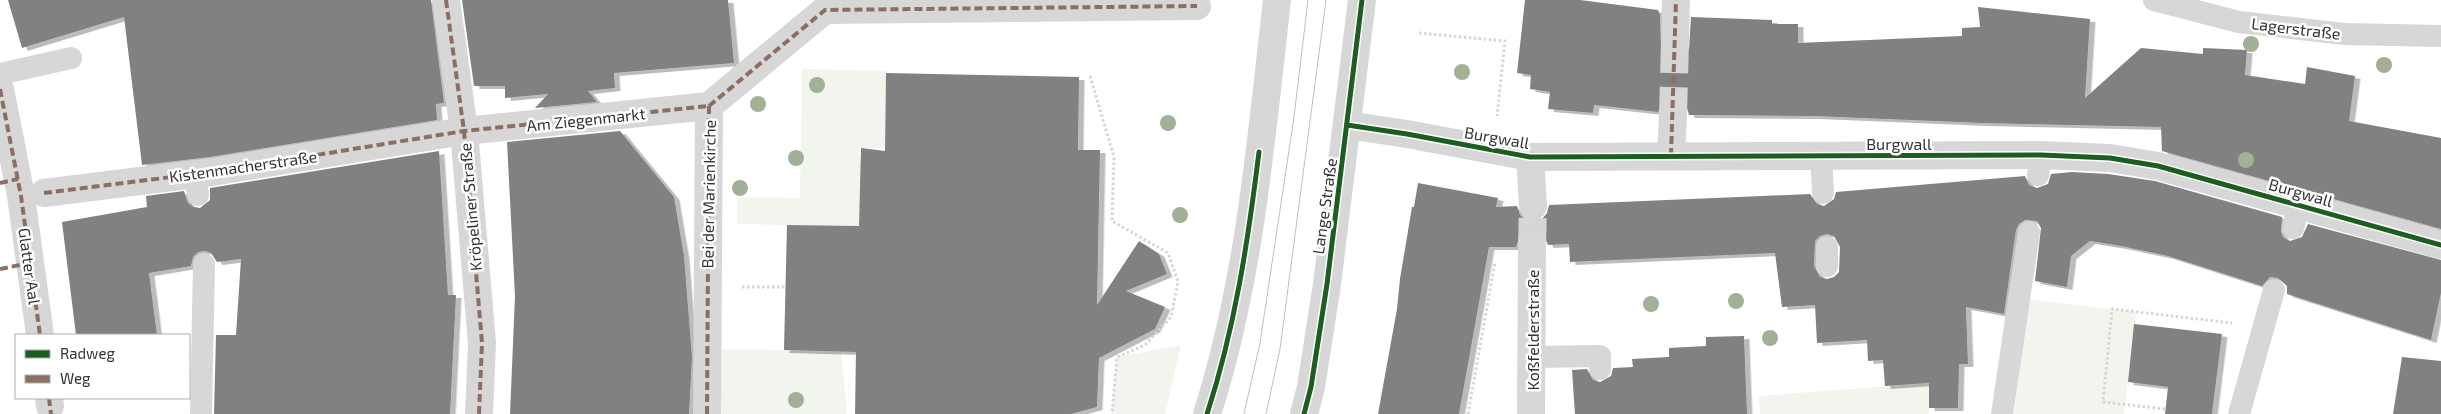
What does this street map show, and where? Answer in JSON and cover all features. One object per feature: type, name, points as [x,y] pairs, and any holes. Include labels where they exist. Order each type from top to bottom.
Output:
[{"type":"street","name":"Kröpeliner Straße","points":[[446,0],[464,131],[482,343],[480,414]]},
{"type":"street","points":[[1207,414],[1223,366],[1248,241],[1277,0]]},
{"type":"street","name":"Lange Straße","points":[[1304,414],[1311,387],[1325,293],[1362,0]]},
{"type":"street","points":[[1675,41],[1676,0]]},
{"type":"street","name":"Bei der Marienkirche","points":[[707,414],[709,106],[826,10],[1197,6]]},
{"type":"street","name":"Glatter Aal","points":[[0,89],[21,188],[40,334]]},
{"type":"street","name":"Am Ziegenmarkt","points":[[464,131],[709,106]]},
{"type":"street","points":[[1671,156],[1673,114]]},
{"type":"street","name":"Burgwall","points":[[1347,126],[1407,134],[1530,157],[1608,158],[1821,155],[2040,165],[2110,158],[2141,162],[2296,216],[2441,245]]},
{"type":"street","name":"Kistenmacherstraße","points":[[21,188],[197,184],[464,131]]},
{"type":"street","points":[[1530,157],[1533,206]]},
{"type":"street","name":"Koßfelderstraße","points":[[1532,246],[1532,414]]},
{"type":"lane","name":"Lagerstraße","points":[[2154,0],[2239,22],[2345,34],[2441,36]]},
{"type":"lane","points":[[0,74],[72,58]]},
{"type":"lane","points":[[1821,155],[1823,193]]},
{"type":"lane","points":[[2002,414],[2029,232]]},
{"type":"lane","points":[[201,414],[204,264]]},
{"type":"lane","points":[[2239,414],[2274,290]]},
{"type":"lane","points":[[1532,357],[1600,356],[1600,368]]},
{"type":"path","points":[[1418,33],[1505,41],[1493,150]]},
{"type":"path","points":[[1090,76],[1114,157],[1112,221],[1168,253],[1178,282],[1171,317],[1145,345],[1117,357],[1112,414]]},
{"type":"path","points":[[1468,414],[1496,258]]},
{"type":"path","points":[[707,287],[786,287]]},
{"type":"path","points":[[2165,409],[2103,402],[2112,309],[2232,323]]},
{"type":"shaded area","points":[[802,69],[886,71],[885,148],[859,148],[859,158],[861,158],[859,226],[737,224],[737,197],[800,198]]},
{"type":"shaded area","points":[[2028,299],[2136,312],[2124,414],[2014,414]]},
{"type":"shaded area","points":[[1181,345],[1165,414],[1112,414],[1117,357]]},
{"type":"shaded area","points":[[706,349],[841,351],[847,414],[707,414]]},
{"type":"shaded area","points":[[1929,383],[1929,414],[1760,414],[1759,396]]},
{"type":"building","points":[[8,0],[431,0],[444,103],[436,104],[437,120],[210,157],[142,165],[124,17],[22,48]]},
{"type":"building","points":[[462,0],[728,0],[734,63],[614,73],[615,88],[588,91],[597,102],[535,108],[548,94],[505,98],[505,86],[474,86]]},
{"type":"building","points":[[1525,0],[1580,0],[1658,10],[1660,15],[1661,48],[1666,54],[1674,57],[1682,55],[1689,49],[1691,17],[1772,20],[1772,24],[1798,24],[1798,43],[1962,36],[1962,28],[1980,27],[1978,7],[2090,19],[2085,98],[2141,48],[2203,54],[2203,48],[2247,50],[2245,75],[2305,84],[2307,67],[2355,76],[2349,121],[2441,138],[2441,229],[2162,151],[2161,127],[1982,123],[1814,116],[1689,115],[1687,108],[1682,102],[1673,99],[1665,101],[1658,112],[1594,105],[1593,113],[1548,109],[1550,92],[1530,89],[1531,75],[1517,73]]},
{"type":"building","points":[[886,73],[1079,77],[1078,150],[1100,150],[1097,305],[1139,241],[1159,254],[1167,274],[1126,291],[1165,307],[1155,329],[1099,358],[1097,407],[1071,414],[855,414],[856,352],[784,350],[787,225],[859,226],[861,148],[885,151]]},
{"type":"building","points":[[620,131],[674,197],[684,256],[692,357],[689,414],[510,414],[515,296],[507,142]]},
{"type":"building","points":[[439,151],[448,295],[456,295],[450,414],[214,414],[216,335],[236,335],[241,259],[217,262],[211,253],[205,251],[198,252],[193,257],[191,266],[149,273],[157,334],[76,334],[62,222],[147,207],[146,196],[184,191],[188,203],[200,208],[210,200],[210,188]]},
{"type":"building","points":[[2072,172],[2108,174],[2155,181],[2282,217],[2281,232],[2284,238],[2290,241],[2302,237],[2308,224],[2441,260],[2441,293],[2431,340],[2287,294],[2287,286],[2278,278],[2270,277],[2262,286],[2168,256],[2090,241],[2071,256],[2067,287],[2035,281],[2041,228],[2037,221],[2025,220],[2019,224],[2016,230],[2004,314],[1966,307],[1968,364],[1959,364],[1958,408],[1929,408],[1929,383],[1885,386],[1883,360],[1868,361],[1867,340],[1817,343],[1815,305],[1782,307],[1775,253],[1570,262],[1569,244],[1548,245],[1540,233],[1532,230],[1524,233],[1519,238],[1516,247],[1489,247],[1459,414],[1378,414],[1397,309],[1412,207],[1414,207],[1418,183],[1498,198],[1496,207],[1517,206],[1520,215],[1526,220],[1533,222],[1542,219],[1547,213],[1549,205],[1810,194],[1817,204],[1824,206],[1834,199],[1836,192],[2025,176],[2029,185],[2037,188],[2048,184],[2051,174]],"holes":[[[1827,234],[1834,236],[1840,247],[1839,272],[1834,277],[1827,279],[1820,277],[1814,266],[1815,241],[1820,236]]]},
{"type":"building","points":[[2134,324],[2222,334],[2212,414],[2165,414],[2168,387],[2128,382]]},
{"type":"building","points":[[1744,336],[1747,414],[1575,414],[1572,370],[1587,369],[1593,380],[1600,382],[1611,376],[1613,368],[1633,367],[1632,359],[1669,357],[1669,348],[1706,346],[1706,337]]},
{"type":"building","points":[[2402,357],[2441,361],[2441,414],[2393,414]]},
{"type":"tunnel","points":[[1673,115],[1675,41]]},
{"type":"tunnel","points":[[1532,246],[1533,206]]},
{"type":"tram line","points":[[1244,414],[1260,343],[1294,117],[1308,0]]},
{"type":"tram line","points":[[1266,414],[1280,349],[1326,0]]},
{"type":"marked path","points":[[446,0],[464,131],[482,343],[479,414]]},
{"type":"marked path","points":[[1671,156],[1676,0]]},
{"type":"marked path","points":[[709,106],[825,10],[1197,6]]},
{"type":"marked path","points":[[0,89],[21,196],[40,334]]},
{"type":"marked path","points":[[44,193],[212,172],[464,131],[709,106]]},
{"type":"marked path","points":[[707,414],[709,106]]},
{"type":"marked path","points":[[0,183],[18,179]]},
{"type":"marked path","points":[[0,269],[30,263]]},
{"type":"marked path","points":[[49,399],[51,414]]},
{"type":"cycle path","points":[[1304,414],[1311,387],[1327,284],[1362,0]]},
{"type":"cycle path","points":[[1347,125],[1530,157],[2041,155],[2110,158],[2158,166],[2441,245]]},
{"type":"cycle path","points":[[1207,414],[1233,317],[1259,152]]}]
